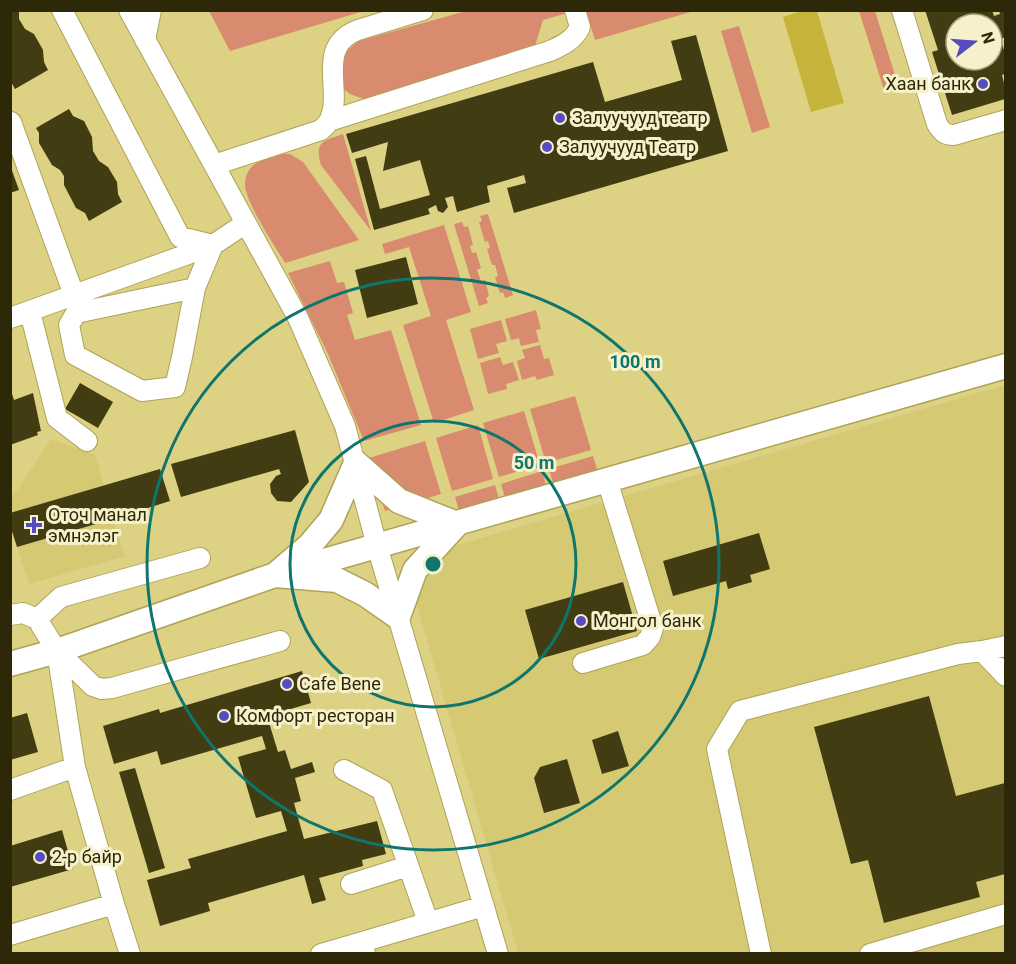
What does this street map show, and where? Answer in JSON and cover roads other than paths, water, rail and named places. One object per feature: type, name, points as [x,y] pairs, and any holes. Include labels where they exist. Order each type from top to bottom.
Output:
[{"type":"main road","points":[[10,664],[57,651],[275,574],[1005,366]]},
{"type":"main road","points":[[275,574],[310,545],[331,520],[356,463],[399,501],[457,524]]},
{"type":"main road","points":[[275,574],[337,580],[365,594],[398,617],[415,570],[457,524]]},
{"type":"street","points":[[62,10],[180,237],[213,245]]},
{"type":"street","points":[[129,10],[298,318],[345,426],[377,546],[498,954]]},
{"type":"street","points":[[145,40],[151,10]]},
{"type":"street","points":[[214,165],[321,130],[329,121],[332,110],[332,67],[340,41],[348,34],[423,10]]},
{"type":"street","points":[[329,121],[550,51],[571,40],[577,33],[580,27],[575,10]]},
{"type":"street","points":[[902,10],[941,131],[946,135],[954,135],[1005,120]]},
{"type":"street","points":[[10,122],[74,295]]},
{"type":"street","points":[[10,318],[213,245],[246,223]]},
{"type":"street","points":[[195,288],[76,313],[69,325],[75,355],[142,391],[175,387],[195,288],[213,245]]},
{"type":"street","points":[[30,312],[57,418],[87,441]]},
{"type":"street","points":[[583,663],[643,645],[650,637],[653,628],[607,480]]},
{"type":"street","points":[[37,620],[61,597],[200,558]]},
{"type":"street","points":[[10,615],[23,613],[37,620],[57,651],[93,686],[102,689],[280,641]]},
{"type":"street","points":[[761,954],[717,749],[740,711],[958,654],[1005,646]]},
{"type":"street","points":[[57,651],[75,767],[130,954]]},
{"type":"street","points":[[981,651],[1005,676]]},
{"type":"street","points":[[10,790],[75,767]]},
{"type":"street","points":[[344,770],[382,790],[428,922]]},
{"type":"street","points":[[351,884],[408,866]]},
{"type":"street","points":[[10,935],[114,904]]},
{"type":"street","points":[[321,954],[364,948],[428,922],[484,906]]},
{"type":"street","points":[[870,954],[1005,914]]},
{"type":"place","name":"Хаан банк","points":[[983,84]]},
{"type":"place","name":"Залуучууд театр","points":[[560,118]]},
{"type":"place","name":"Залуучууд Театр","points":[[547,147]]},
{"type":"place","name":"Оточ манал эмнэлэг","points":[[34,525]]},
{"type":"place","name":"Монгол банк","points":[[581,621]]},
{"type":"place","name":"Cafe Bene","points":[[287,684]]},
{"type":"place","name":"Комфорт ресторан","points":[[224,716]]},
{"type":"place","name":"2-р байр","points":[[40,857]]}]
